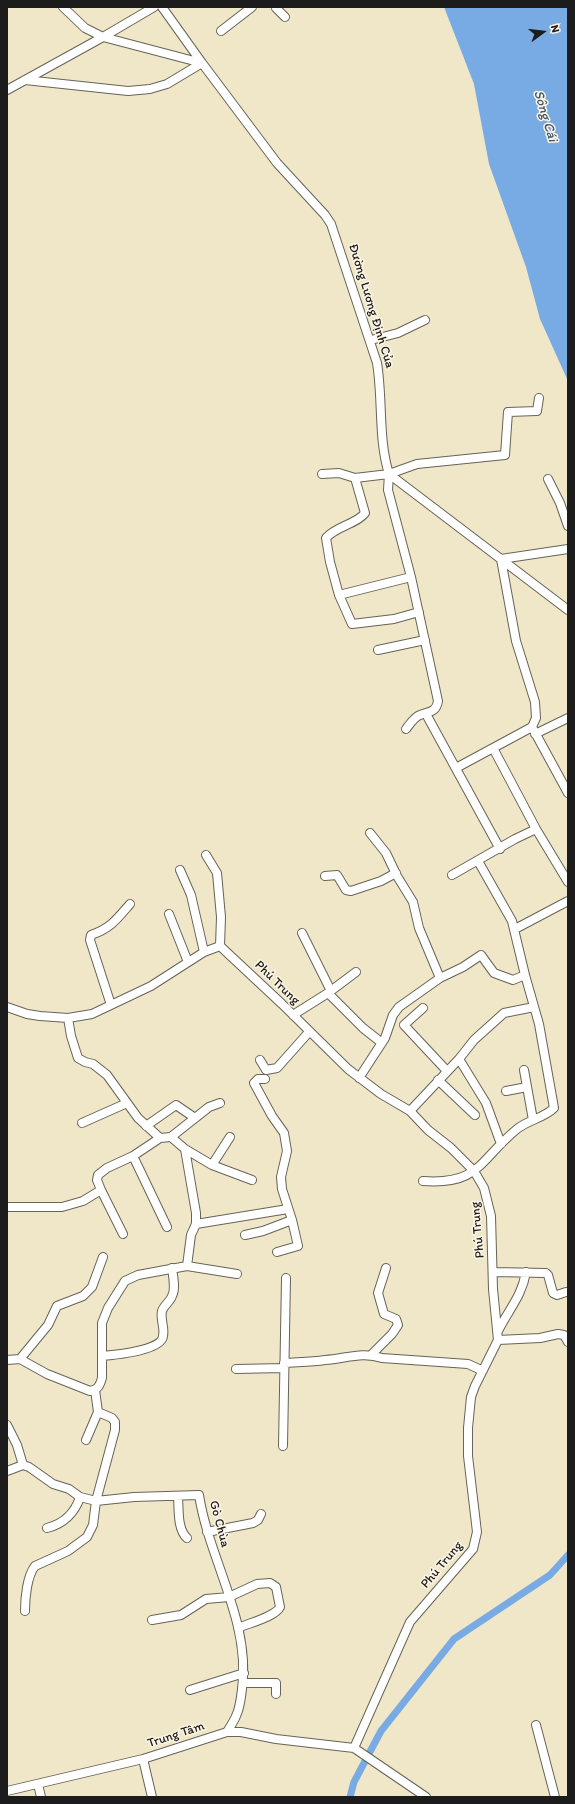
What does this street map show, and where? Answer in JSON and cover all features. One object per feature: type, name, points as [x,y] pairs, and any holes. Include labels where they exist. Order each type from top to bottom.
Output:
[{"type":"street","points":[[63,7],[85,28],[103,37],[202,63]]},
{"type":"street","points":[[7,90],[103,37],[152,7]]},
{"type":"street","name":"Đường Lương Định Của","points":[[162,7],[277,164],[325,214],[331,224],[371,340],[380,380],[383,447],[385,462],[389,474],[388,490],[411,577],[438,701],[437,706],[432,712],[419,715],[406,729]]},
{"type":"street","points":[[221,30],[252,7]]},
{"type":"street","points":[[276,7],[285,17]]},
{"type":"street","points":[[25,80],[128,91],[150,89],[167,84],[202,63]]},
{"type":"street","points":[[371,340],[398,333],[425,320]]},
{"type":"street","points":[[322,474],[340,473],[355,478],[389,474],[417,464],[505,455],[508,412],[536,411],[540,398]]},
{"type":"street","points":[[389,474],[568,610]]},
{"type":"street","points":[[355,478],[365,513],[358,519],[330,534],[326,538],[330,562],[340,595],[352,624],[394,619],[419,612]]},
{"type":"street","points":[[548,479],[560,503],[568,526]]},
{"type":"street","points":[[501,559],[568,549]]},
{"type":"street","points":[[501,559],[516,641],[535,702],[536,718],[534,730],[568,793]]},
{"type":"street","points":[[340,595],[411,577]]},
{"type":"street","points":[[378,650],[425,640]]},
{"type":"street","points":[[426,714],[500,849]]},
{"type":"street","points":[[456,768],[493,748],[534,730],[568,718]]},
{"type":"street","points":[[493,748],[536,829],[568,882]]},
{"type":"street","points":[[452,875],[536,829]]},
{"type":"street","points":[[370,833],[386,853],[413,902],[419,928],[440,978]]},
{"type":"street","points":[[7,1007],[27,1014],[68,1018],[92,1014],[151,986],[204,952],[220,946],[221,917],[217,873],[206,855]]},
{"type":"street","points":[[423,1181],[455,1181],[474,1171],[518,1128],[550,1112],[554,1108],[539,1024],[525,976],[515,929],[478,861]]},
{"type":"street","points":[[180,870],[193,901],[204,952]]},
{"type":"street","points":[[325,876],[337,876],[346,890],[351,891],[381,881],[396,873]]},
{"type":"street","points":[[515,929],[568,901]]},
{"type":"street","points":[[111,1006],[90,940],[91,935],[105,930],[130,904]]},
{"type":"street","points":[[169,914],[188,962]]},
{"type":"street","points":[[302,933],[329,992],[363,1028],[382,1042]]},
{"type":"street","name":"Phú Trung","points":[[220,946],[359,1078],[381,1094],[410,1111],[428,1130],[451,1148],[474,1171],[484,1188],[489,1205],[492,1229],[494,1302],[498,1340],[481,1372],[471,1397],[468,1428],[468,1456],[477,1532],[473,1549],[410,1622],[354,1748]]},
{"type":"street","points":[[359,1078],[382,1042],[393,1015],[399,1007],[440,978],[463,967],[481,955],[494,973],[513,980],[525,976]]},
{"type":"street","points":[[292,1015],[329,992],[356,972]]},
{"type":"street","points":[[410,1111],[459,1059],[474,1040],[504,1013],[534,1007]]},
{"type":"street","points":[[423,1008],[404,1025],[447,1071]]},
{"type":"street","points":[[68,1018],[71,1036],[78,1058],[93,1064],[107,1075],[146,1126],[160,1138]]},
{"type":"street","points":[[260,1060],[266,1070],[277,1068],[309,1032]]},
{"type":"street","points":[[459,1059],[486,1102],[501,1144]]},
{"type":"street","points":[[524,1070],[533,1120]]},
{"type":"street","points":[[265,1079],[258,1080],[254,1083],[272,1116],[284,1133],[287,1151],[281,1177],[282,1189],[292,1220],[298,1246],[277,1252]]},
{"type":"street","points":[[438,1080],[475,1115]]},
{"type":"street","points":[[506,1092],[527,1087]]},
{"type":"street","points":[[82,1123],[127,1103]]},
{"type":"street","points":[[123,1234],[101,1190],[97,1180],[98,1175],[107,1168],[132,1156],[160,1138],[171,1137],[209,1107],[220,1103]]},
{"type":"street","points":[[146,1126],[176,1105],[195,1118]]},
{"type":"street","points":[[171,1137],[185,1149],[212,1165],[252,1180]]},
{"type":"street","points":[[212,1165],[230,1137]]},
{"type":"street","points":[[185,1149],[196,1204],[196,1224],[191,1235],[187,1266]]},
{"type":"street","points":[[132,1156],[167,1227]]},
{"type":"street","points":[[7,1207],[62,1208],[83,1201],[101,1190]]},
{"type":"street","points":[[196,1224],[288,1210]]},
{"type":"street","points":[[245,1235],[263,1231],[292,1220]]},
{"type":"street","points":[[20,1359],[48,1325],[57,1306],[83,1296],[92,1287],[103,1257]]},
{"type":"street","points":[[7,1360],[20,1359],[46,1374],[90,1391],[95,1390],[100,1385],[102,1378],[102,1327],[104,1318],[108,1308],[125,1281],[138,1275],[187,1266],[237,1274]]},
{"type":"street","points":[[102,1356],[128,1353],[155,1346],[164,1337],[161,1316],[162,1311],[174,1294],[172,1268]]},
{"type":"street","points":[[371,1355],[392,1334],[398,1325],[396,1319],[384,1314],[378,1295],[386,1268]]},
{"type":"street","points":[[493,1272],[546,1273],[553,1292],[557,1295],[566,1292]]},
{"type":"street","points":[[498,1330],[520,1296],[524,1286],[526,1272]]},
{"type":"street","points":[[283,1446],[286,1278]]},
{"type":"street","points":[[498,1340],[540,1338],[558,1334],[564,1336],[568,1342]]},
{"type":"street","points":[[236,1369],[284,1365],[357,1355],[371,1355],[382,1358],[468,1364],[479,1369],[481,1372]]},
{"type":"street","points":[[86,1440],[98,1412],[95,1390]]},
{"type":"street","points":[[25,1611],[31,1570],[35,1566],[74,1548],[87,1537],[93,1525],[96,1501],[115,1422],[112,1418],[98,1412]]},
{"type":"street","points":[[7,1425],[18,1445],[23,1465],[7,1472]]},
{"type":"street","name":"Gò Chùa","points":[[23,1465],[29,1467],[45,1480],[74,1492],[80,1497],[96,1501],[134,1497],[199,1495],[207,1532],[238,1628],[244,1672],[241,1703],[227,1732]]},
{"type":"street","points":[[178,1496],[181,1529],[183,1534],[188,1538]]},
{"type":"street","points":[[47,1528],[58,1525],[69,1516],[76,1507],[80,1497]]},
{"type":"street","points":[[207,1532],[253,1523],[258,1520],[262,1514]]},
{"type":"street","points":[[152,1620],[181,1615],[206,1599],[229,1597],[257,1584],[270,1583],[276,1587],[280,1606],[279,1609],[272,1614],[238,1628]]},
{"type":"street","points":[[190,1690],[244,1672]]},
{"type":"street","points":[[243,1682],[276,1683],[276,1694]]},
{"type":"street","points":[[536,1725],[555,1797]]},
{"type":"street","name":"Trung Tâm","points":[[7,1791],[143,1758],[227,1732],[241,1732],[276,1739],[354,1748]]},
{"type":"street","points":[[354,1748],[426,1797]]},
{"type":"street","points":[[143,1758],[152,1797]]},
{"type":"street","points":[[38,1784],[41,1797]]},
{"type":"water","name":"Sông Cái","points":[[444,7],[568,7],[568,381],[540,319],[526,267],[489,164],[474,84]]},
{"type":"waterway","points":[[350,1797],[354,1782],[381,1731],[454,1639],[550,1575],[568,1555]]}]
